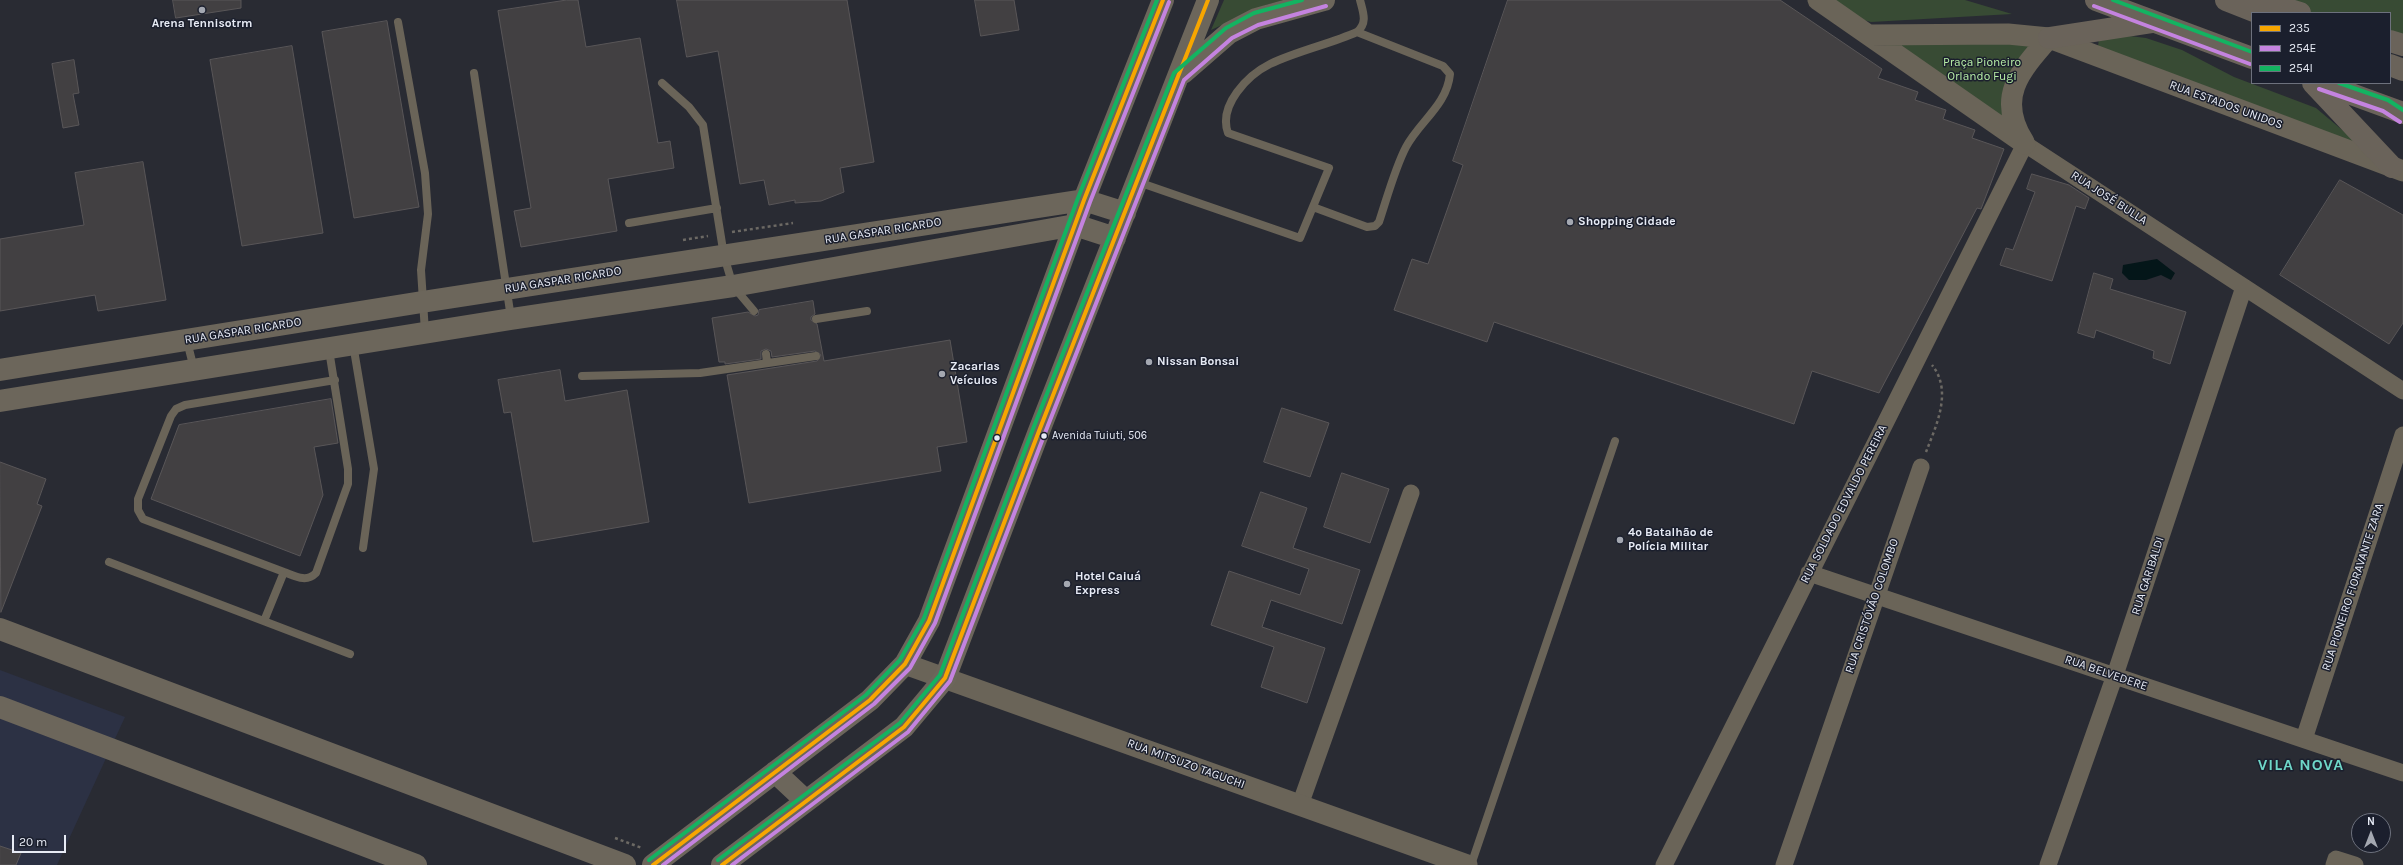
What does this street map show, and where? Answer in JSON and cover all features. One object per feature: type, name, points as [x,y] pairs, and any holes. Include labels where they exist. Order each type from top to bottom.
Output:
[{"type":"main road","points":[[653,865],[870,700],[906,664],[929,621],[1084,200],[1163,0]]},
{"type":"main road","points":[[722,865],[904,727],[945,678],[1208,0]]},
{"type":"main road","points":[[1179,76],[1229,32],[1256,19],[1324,0]]},
{"type":"main road","points":[[2096,0],[2251,58]]},
{"type":"main road","points":[[2226,0],[2256,12]]},
{"type":"main road","points":[[2258,0],[2297,12]]},
{"type":"main road","points":[[2049,38],[2154,22]]},
{"type":"main road","points":[[2391,41],[2403,45]]},
{"type":"main road","points":[[2391,64],[2403,70]]},
{"type":"main road","points":[[2314,84],[2397,169]]},
{"type":"main road","points":[[2324,84],[2397,112]]},
{"type":"main road","name":"RUA GASPAR RICARDO","points":[[0,370],[422,302],[1084,200],[1125,213]]},
{"type":"main road","points":[[1013,211],[1017,235]]},
{"type":"main road","points":[[0,401],[511,318],[733,286],[1075,225],[1116,238]]},
{"type":"main road","points":[[113,352],[117,382]]},
{"type":"main road","points":[[0,629],[626,865]]},
{"type":"main road","points":[[0,707],[416,865]]},
{"type":"main road","points":[[775,772],[806,801]]},
{"type":"street","name":"RUA JOSÉ BULLA","points":[[1818,0],[2025,144],[2244,286],[2403,392]]},
{"type":"street","points":[[1869,35],[2008,34],[2049,38]]},
{"type":"street","points":[[2025,144],[2015,128],[2011,114],[2010,98],[2017,79],[2028,61],[2049,38]]},
{"type":"street","name":"RUA ESTADOS UNIDOS","points":[[2049,38],[2397,169]]},
{"type":"street","name":"RUA SOLDADO EDVALDO PEREIRA","points":[[1664,865],[1920,351],[2025,144]]},
{"type":"street","name":"RUA GARIBALDI","points":[[2048,865],[2115,676],[2244,286]]},
{"type":"street","name":"RUA PIONEIRO FIORAVANTE ZARA","points":[[2304,739],[2403,435]]},
{"type":"street","name":"RUA CRISTÓVÃO COLOMBO","points":[[1784,865],[1875,596],[1921,467]]},
{"type":"street","points":[[1300,805],[1411,493]]},
{"type":"street","name":"RUA BELVEDERE","points":[[1809,573],[2403,773]]},
{"type":"street","name":"RUA MITSUZO TAGUCHI","points":[[906,664],[1467,865]]},
{"type":"street","points":[[2334,865],[2336,858],[2355,865]]},
{"type":"lane","points":[[1137,182],[1300,238],[1329,168],[1228,132],[1226,121],[1229,108],[1241,88],[1262,69],[1358,32],[1362,28],[1364,21],[1360,0]]},
{"type":"lane","points":[[398,22],[425,173],[428,214],[421,270],[422,302],[426,333]]},
{"type":"lane","points":[[1313,207],[1367,227],[1375,226],[1379,222],[1406,146],[1437,108],[1448,87],[1450,74],[1443,66],[1358,32]]},
{"type":"lane","points":[[474,73],[511,318]]},
{"type":"lane","points":[[662,83],[689,107],[703,125],[724,256],[733,286],[754,311]]},
{"type":"lane","points":[[629,223],[716,208]]},
{"type":"lane","points":[[816,319],[867,311]]},
{"type":"lane","points":[[186,340],[194,370]]},
{"type":"lane","points":[[352,344],[374,469],[363,548]]},
{"type":"lane","points":[[329,348],[335,380],[348,469],[348,484],[316,573],[311,578],[304,579],[284,572],[143,519],[138,510],[138,499],[171,416],[176,409],[185,405],[335,380]]},
{"type":"lane","points":[[766,354],[767,363]]},
{"type":"lane","points":[[582,376],[700,373],[816,356]]},
{"type":"lane","points":[[1471,865],[1615,441]]},
{"type":"lane","points":[[109,562],[350,654]]},
{"type":"lane","points":[[264,621],[284,572]]},
{"type":"path","points":[[1920,351],[1934,368],[1941,384],[1941,410],[1921,467]]},
{"type":"shaded area","points":[[2157,259],[2175,273],[2171,280],[2161,275],[2146,280],[2129,280],[2122,273],[2123,265]]},
{"type":"shaded area","points":[[0,670],[125,717],[57,865],[0,865]]},
{"type":"green space","points":[[1224,0],[1284,0],[1266,5],[1211,30]]},
{"type":"green space","points":[[1829,0],[1965,0],[2012,14],[1871,22],[1856,18]]},
{"type":"green space","points":[[2265,0],[2403,0],[2403,45],[2391,41],[2391,12],[2302,12]]},
{"type":"green space","points":[[2105,33],[2146,38],[2182,50],[2234,77],[2316,108],[2360,145],[2098,47],[2099,38]]},
{"type":"green space","name":"Praça Pioneiro Orlando Fugi","points":[[1869,35],[2049,38],[2029,61],[2015,127]]},
{"type":"building","name":"Arena Tennisotrm","points":[[173,0],[241,0],[241,8],[176,18]]},
{"type":"building","points":[[567,0],[578,0],[586,47],[640,38],[658,143],[670,141],[674,168],[608,179],[617,231],[521,247],[514,211],[531,208],[498,11]]},
{"type":"building","points":[[677,0],[847,0],[874,162],[840,168],[844,192],[821,201],[795,203],[795,200],[769,205],[764,180],[740,184],[718,51],[687,57]]},
{"type":"building","points":[[975,0],[1014,0],[1019,30],[981,36]]},
{"type":"building","points":[[1508,0],[1780,0],[1882,69],[1878,78],[1918,92],[1915,100],[1946,110],[1943,119],[1975,130],[1972,138],[2004,149],[1981,209],[1977,208],[1879,393],[1812,371],[1794,424],[1494,322],[1487,342],[1394,310],[1412,259],[1428,264],[1463,165],[1453,161]]},
{"type":"building","points":[[387,21],[419,207],[354,218],[322,32]]},
{"type":"building","points":[[292,46],[323,233],[242,246],[210,60]]},
{"type":"building","points":[[74,60],[79,93],[73,94],[79,125],[63,128],[52,64]]},
{"type":"building","points":[[143,162],[166,300],[98,311],[95,295],[0,311],[0,239],[84,225],[75,173]]},
{"type":"building","points":[[2032,174],[2069,185],[2089,198],[2085,209],[2076,206],[2052,281],[2000,265],[2006,248],[2013,250],[2035,192],[2027,189]]},
{"type":"building","points":[[2340,180],[2403,215],[2403,323],[2389,344],[2280,275]]},
{"type":"building","points":[[2094,273],[2113,279],[2110,289],[2186,312],[2170,364],[2153,358],[2154,351],[2096,330],[2094,338],[2078,333]]},
{"type":"building","points":[[813,301],[815,314],[811,317],[811,320],[817,324],[824,361],[950,340],[967,442],[937,447],[941,471],[749,503],[727,375],[817,361],[821,355],[815,351],[772,357],[771,351],[766,349],[761,351],[761,359],[725,364],[725,362],[719,362],[712,318],[748,312],[755,316],[758,315],[759,310]]},
{"type":"building","points":[[560,370],[565,401],[627,390],[649,522],[533,542],[511,412],[504,413],[498,380]]},
{"type":"building","points":[[331,399],[338,443],[314,447],[323,495],[300,556],[151,499],[179,425]]},
{"type":"building","points":[[1282,408],[1329,423],[1310,477],[1264,462]]},
{"type":"building","points":[[0,462],[46,479],[37,504],[42,506],[1,612]]},
{"type":"building","points":[[1342,473],[1389,489],[1370,543],[1324,527]]},
{"type":"building","points":[[1261,492],[1307,508],[1293,548],[1360,570],[1342,624],[1271,600],[1262,627],[1325,648],[1307,703],[1261,687],[1274,647],[1211,625],[1229,571],[1300,595],[1309,569],[1242,546]]},
{"type":"building","points":[[0,846],[21,853],[16,865],[0,865]]},
{"type":"transit line","name":"254I","points":[[649,860],[866,695],[900,660],[924,618],[1078,198],[1157,0]]},
{"type":"transit line","name":"235","points":[[653,865],[870,700],[905,664],[929,621],[1084,200],[1163,0]]},
{"type":"transit line","name":"235","points":[[722,865],[904,727],[945,678],[1039,431],[1208,0]]},
{"type":"transit line","name":"254I","points":[[718,860],[900,723],[940,675],[1033,429],[1174,73],[1226,28],[1254,13],[1302,0]]},
{"type":"transit line","name":"254I","points":[[2113,0],[2251,52]]},
{"type":"transit line","name":"254E","points":[[663,865],[874,704],[910,668],[935,623],[1090,202],[1169,2]]},
{"type":"transit line","name":"254E","points":[[732,865],[908,732],[950,681],[1045,433],[1184,80],[1232,38],[1258,25],[1326,6]]},
{"type":"transit line","name":"254E","points":[[2094,6],[2250,64]]},
{"type":"transit line","name":"254I","points":[[2342,84],[2388,100],[2403,110]]},
{"type":"transit line","name":"254E","points":[[2319,89],[2383,111],[2400,122]]},
{"type":"place","name":"Arena Tennisotrm","points":[[202,10]]},
{"type":"place","name":"Shopping Cidade","points":[[1570,222]]},
{"type":"place","name":"Nissan Bonsai","points":[[1149,362]]},
{"type":"place","name":"Zacarias Veículos","points":[[942,374]]},
{"type":"place","name":"Avenida Tuiuti, 506","points":[[1044,436]]},
{"type":"place","name":"4º Batalhão de Polícia Militar","points":[[1620,540]]},
{"type":"place","name":"Hotel Caiuá Express","points":[[1067,584]]},
{"type":"district","name":"VILA NOVA","points":[[2301,765]]}]
